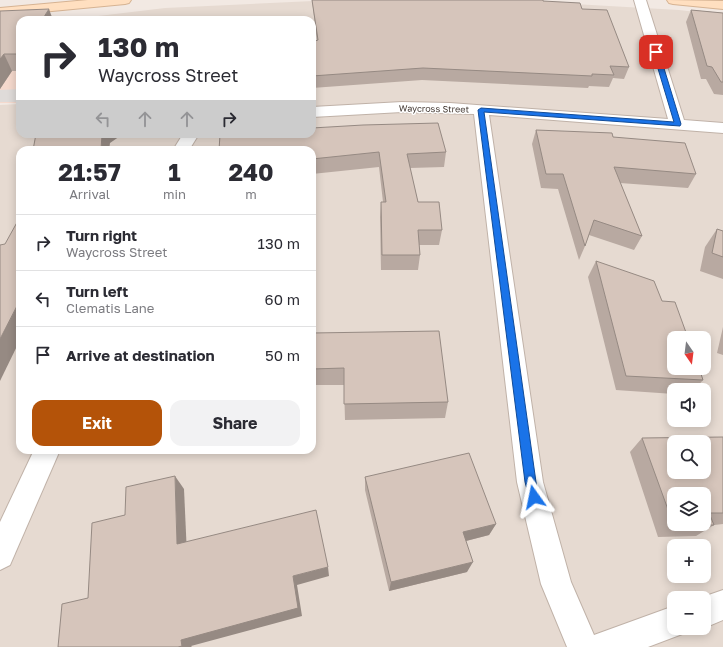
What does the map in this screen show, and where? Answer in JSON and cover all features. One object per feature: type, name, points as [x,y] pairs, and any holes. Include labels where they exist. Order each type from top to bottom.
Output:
[{"type":"main road","points":[[0,12],[75,2],[125,0]]},
{"type":"main road","points":[[673,0],[723,5]]},
{"type":"street","points":[[640,0],[678,124]]},
{"type":"street","name":"Waycross Street","points":[[316,112],[421,107],[723,128]]},
{"type":"street","points":[[481,110],[530,482],[556,584],[583,647]]},
{"type":"street","points":[[0,555],[44,454]]},
{"type":"street","points":[[711,609],[723,605]]},
{"type":"street","points":[[603,647],[667,624]]},
{"type":"shaded area","points":[[335,0],[574,4],[679,10],[723,15],[723,647],[0,647],[0,105],[16,104],[16,138],[316,138],[316,16],[98,16],[165,8]]},
{"type":"shaded area","points":[[16,23],[16,103],[0,103],[0,25]]},
{"type":"shaded area","points":[[16,89],[16,102],[0,102],[0,90]]},
{"type":"building","points":[[312,0],[543,0],[580,3],[582,9],[607,10],[629,67],[610,66],[614,75],[592,74],[592,76],[423,68],[316,76],[316,41],[318,40],[316,16],[314,16]]},
{"type":"building","points":[[49,9],[45,16],[16,16],[16,54],[4,54],[0,59],[0,11]]},
{"type":"building","points":[[691,10],[723,13],[723,82],[721,82],[712,67],[707,66]]},
{"type":"building","points":[[438,123],[446,152],[407,154],[418,202],[439,202],[442,230],[418,230],[420,255],[382,255],[381,202],[386,202],[379,152],[316,159],[316,146],[219,146],[220,138],[316,138],[316,128]]},
{"type":"building","points":[[536,130],[612,133],[613,137],[685,143],[696,174],[614,167],[642,236],[594,220],[585,246],[563,174],[546,174]]},
{"type":"building","points":[[35,138],[102,138],[101,146],[34,146]]},
{"type":"building","points":[[16,224],[16,308],[0,339],[0,245],[5,244]]},
{"type":"building","points":[[717,229],[723,231],[723,257],[712,253]]},
{"type":"building","points":[[596,261],[654,281],[662,301],[675,302],[685,331],[667,331],[667,375],[701,375],[703,380],[626,376]]},
{"type":"building","points":[[439,331],[448,402],[344,404],[344,368],[316,369],[316,333]]},
{"type":"building","points":[[711,437],[723,437],[723,513],[711,513],[711,487],[667,487],[667,507],[642,438],[667,438],[667,479],[711,479]]},
{"type":"building","points":[[469,453],[496,524],[463,532],[473,562],[391,582],[365,477]]},
{"type":"building","points":[[175,476],[177,544],[316,510],[328,567],[293,576],[298,608],[181,640],[182,646],[58,647],[62,604],[88,598],[92,523],[125,515],[126,487]]},
{"type":"building","points":[[711,518],[714,525],[711,525]]},
{"type":"route","points":[[534,497],[530,482],[481,110],[678,124],[656,52]]}]
